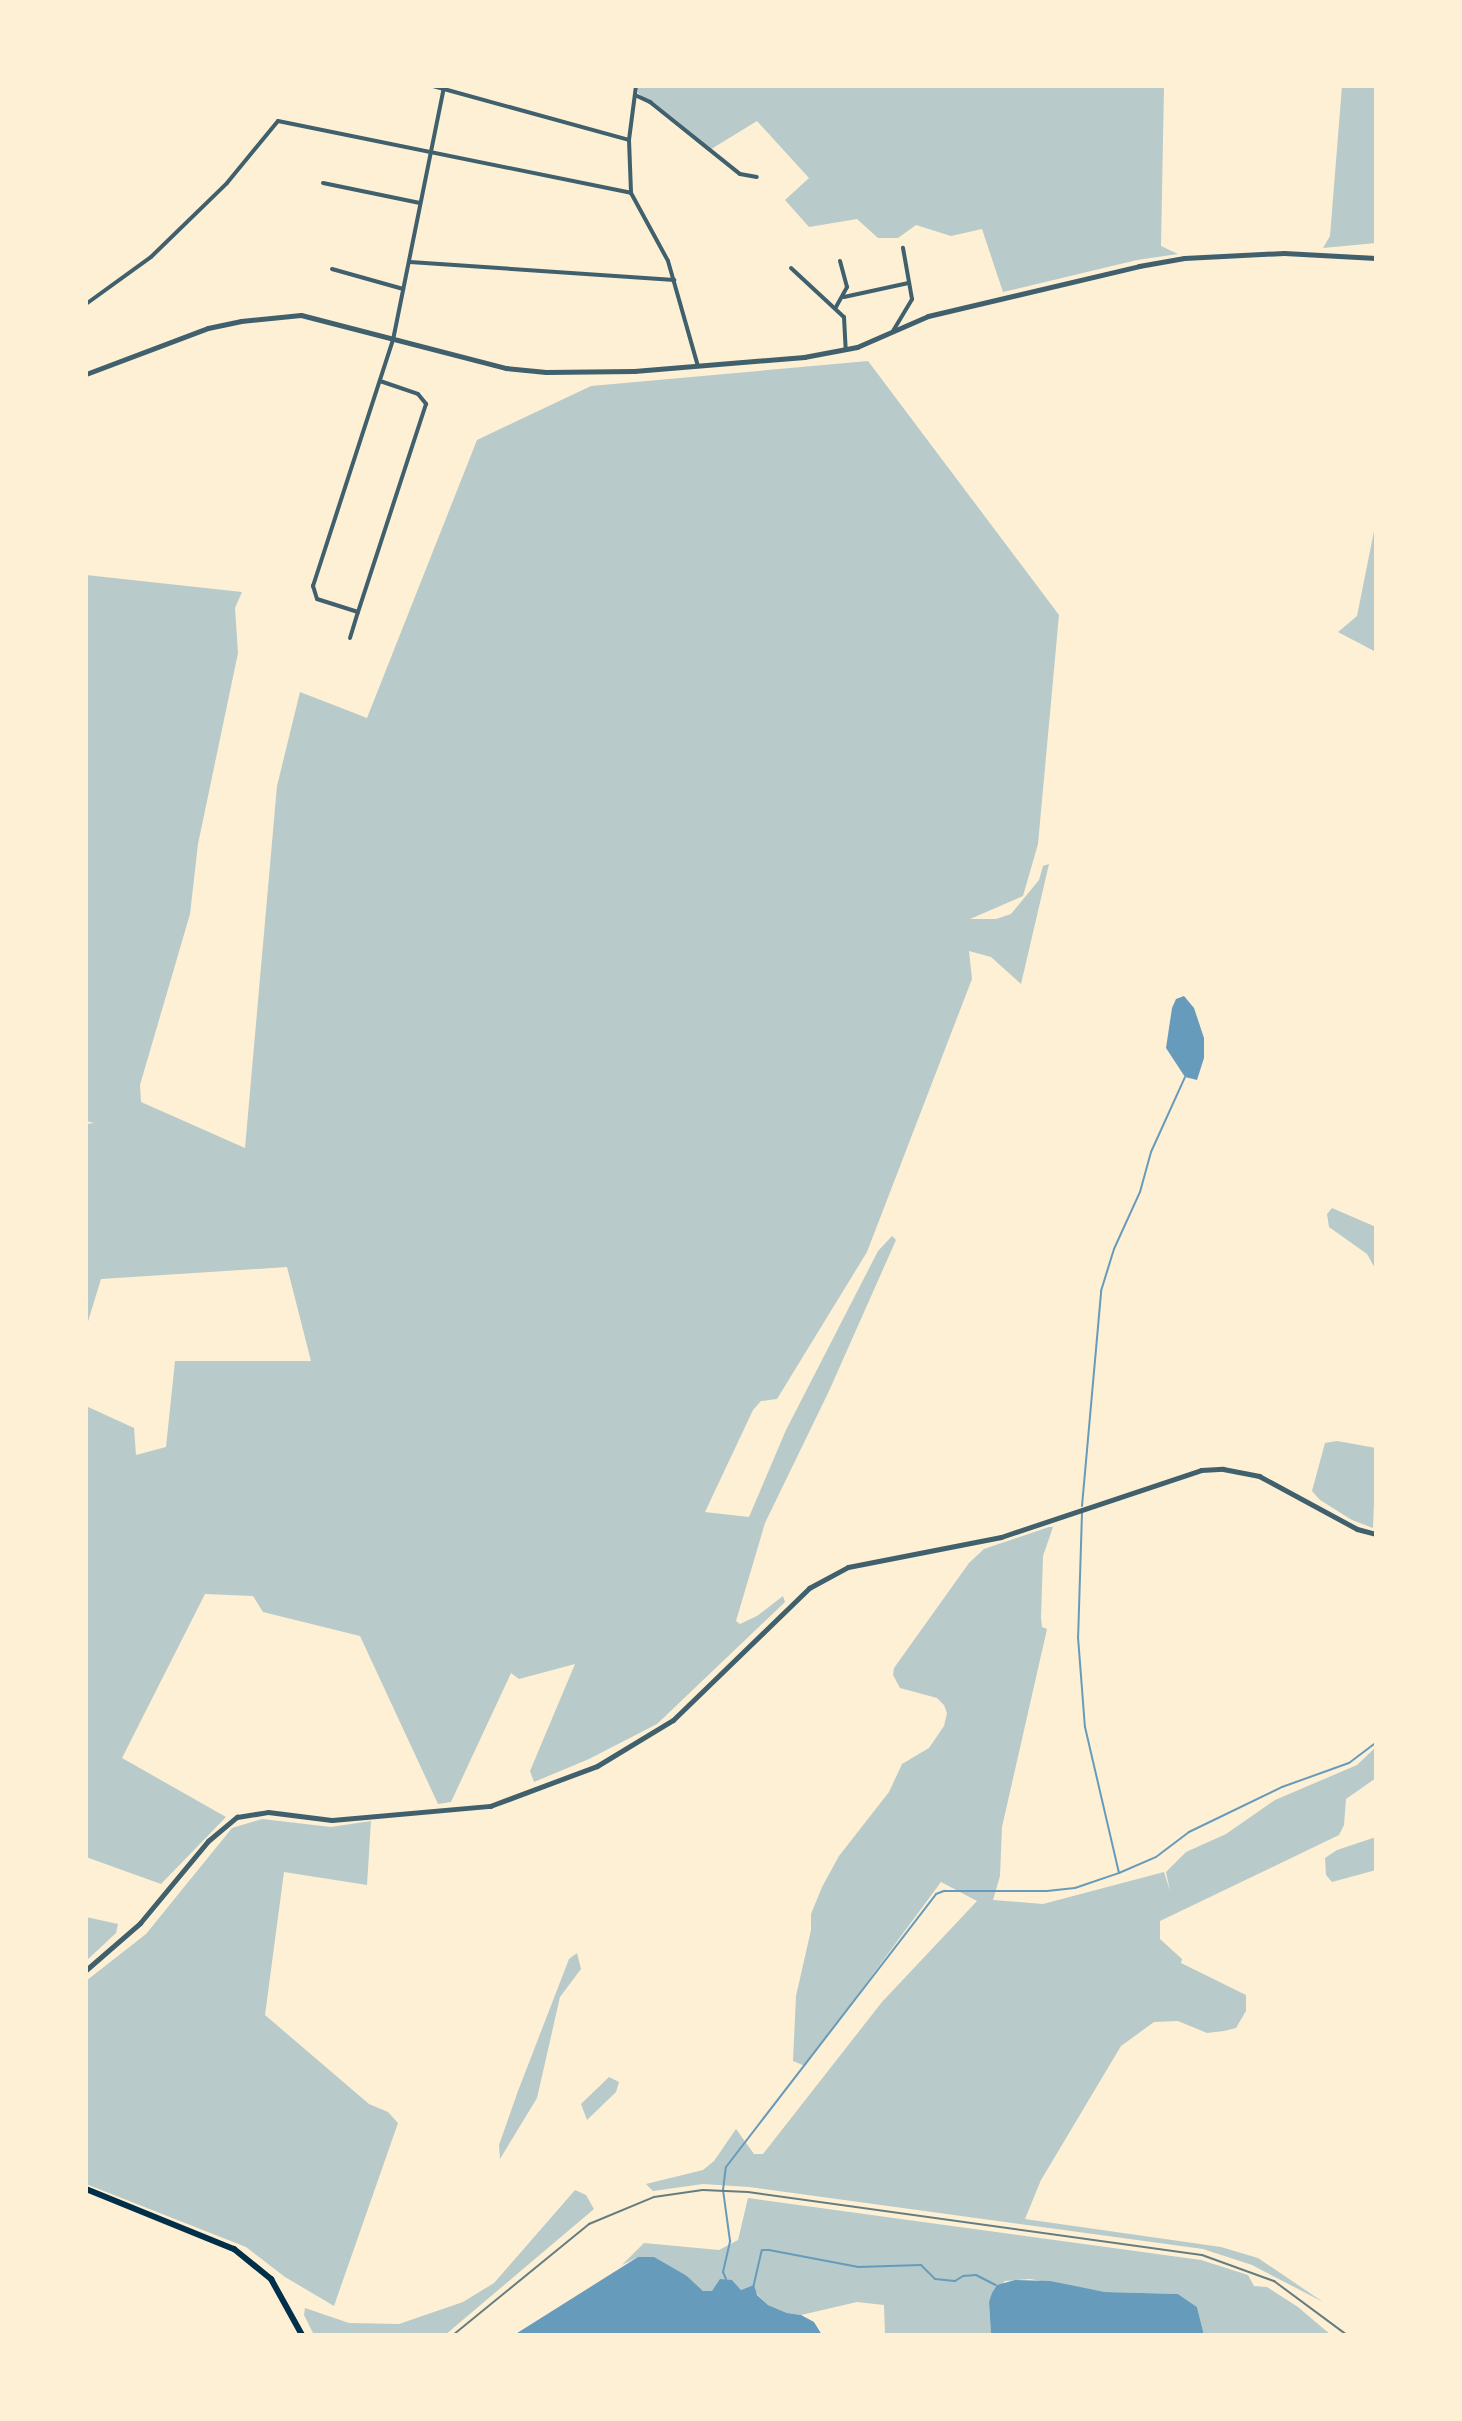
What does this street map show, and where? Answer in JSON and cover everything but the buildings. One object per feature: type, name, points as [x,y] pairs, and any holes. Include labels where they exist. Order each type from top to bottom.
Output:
[{"type":"main road","points":[[86,2189],[234,2249],[271,2279],[302,2335]]},
{"type":"street","points":[[433,86],[629,140]]},
{"type":"street","points":[[636,86],[629,140],[631,193],[674,280],[698,366]]},
{"type":"street","points":[[358,612],[317,599],[313,586],[393,340],[444,87]]},
{"type":"street","points":[[635,95],[650,102],[740,174],[757,177]]},
{"type":"street","points":[[86,304],[151,257],[227,183],[278,121],[631,193]]},
{"type":"street","points":[[323,183],[420,203]]},
{"type":"street","points":[[893,331],[912,299],[903,248]]},
{"type":"street","points":[[86,374],[208,328],[274,316],[301,315],[335,321],[393,340],[506,368],[546,372],[698,366],[846,350],[928,316],[1184,258],[1284,253],[1376,258]]},
{"type":"street","points":[[408,261],[674,280]]},
{"type":"street","points":[[836,307],[847,287],[840,261]]},
{"type":"street","points":[[791,268],[836,307],[847,323],[846,350]]},
{"type":"street","points":[[332,269],[403,289]]},
{"type":"street","points":[[844,297],[853,298],[909,283]]},
{"type":"street","points":[[350,638],[426,404],[418,394],[380,381]]},
{"type":"street","points":[[86,1970],[140,1923],[208,1841],[237,1817],[268,1812],[332,1820],[490,1806],[597,1766],[673,1720],[809,1588],[848,1567],[1001,1537],[1201,1470],[1223,1469],[1259,1476],[1357,1529],[1376,1534]]},
{"type":"shaded area","points":[[637,86],[1164,86],[1161,246],[1178,254],[1137,260],[1003,292],[982,229],[951,236],[916,225],[898,238],[878,238],[857,219],[809,227],[785,200],[809,178],[757,121],[708,151],[638,93]]},
{"type":"shaded area","points":[[1342,86],[1376,86],[1376,243],[1323,248],[1330,236]]},
{"type":"shaded area","points":[[868,361],[1059,615],[1038,844],[1023,896],[970,919],[996,919],[1011,914],[1039,880],[1043,866],[1049,864],[1021,984],[991,957],[969,951],[972,979],[867,1252],[777,1399],[761,1401],[753,1410],[705,1512],[749,1517],[786,1430],[878,1251],[892,1236],[896,1240],[829,1391],[765,1523],[736,1621],[740,1624],[757,1616],[783,1596],[785,1602],[657,1724],[589,1759],[534,1782],[530,1771],[575,1664],[519,1679],[511,1673],[451,1802],[438,1804],[360,1636],[263,1612],[253,1596],[205,1594],[122,1758],[226,1817],[161,1884],[86,1857],[86,1406],[134,1428],[136,1455],[166,1447],[175,1361],[311,1361],[287,1267],[101,1279],[86,1328],[86,1124],[94,1123],[86,1121],[86,575],[242,592],[235,608],[238,653],[198,844],[190,914],[140,1085],[141,1102],[245,1148],[277,786],[300,692],[367,718],[477,440],[591,386]]},
{"type":"shaded area","points":[[1376,521],[1376,652],[1338,632],[1357,616]]},
{"type":"shaded area","points":[[1332,1208],[1376,1227],[1376,1270],[1367,1254],[1329,1227],[1327,1214]]},
{"type":"shaded area","points":[[1337,1441],[1376,1448],[1373,1528],[1352,1520],[1320,1500],[1312,1491],[1325,1443]]},
{"type":"shaded area","points":[[1053,1527],[1043,1556],[1041,1618],[1042,1627],[1047,1629],[1002,1827],[1000,1876],[993,1900],[1043,1904],[1164,1872],[1170,1891],[1166,1872],[1186,1852],[1226,1834],[1275,1800],[1357,1765],[1376,1747],[1376,1778],[1346,1799],[1344,1825],[1339,1835],[1160,1921],[1160,1939],[1182,1959],[1181,1963],[1246,1995],[1246,2011],[1236,2028],[1224,2031],[1207,2033],[1178,2021],[1154,2022],[1121,2046],[1041,2180],[1025,2219],[1221,2247],[1258,2258],[1323,2302],[1252,2265],[1203,2249],[749,2187],[703,2184],[653,2191],[646,2184],[703,2170],[714,2161],[736,2129],[754,2154],[763,2154],[882,2002],[977,1901],[941,1882],[805,2066],[793,2061],[796,1996],[811,1930],[811,1914],[822,1887],[839,1856],[889,1792],[902,1764],[929,1748],[944,1726],[947,1713],[944,1705],[937,1698],[900,1688],[893,1675],[894,1668],[969,1563],[984,1549]]},
{"type":"shaded area","points":[[262,1819],[331,1827],[371,1821],[367,1885],[284,1872],[265,2015],[369,2104],[388,2112],[398,2123],[334,2306],[285,2277],[246,2247],[86,2184],[86,1981],[146,1934],[232,1828]]},
{"type":"shaded area","points":[[1376,1837],[1376,1870],[1332,1882],[1326,1875],[1325,1858],[1337,1850]]},
{"type":"shaded area","points":[[86,1917],[118,1924],[116,1933],[86,1961]]},
{"type":"shaded area","points":[[577,1953],[581,1969],[560,1997],[537,2098],[500,2159],[499,2145],[518,2091],[569,1959]]},
{"type":"shaded area","points":[[609,2077],[619,2082],[616,2092],[587,2120],[581,2104]]},
{"type":"shaded area","points":[[575,2190],[586,2195],[594,2209],[445,2335],[314,2335],[304,2315],[305,2308],[349,2323],[399,2324],[463,2302],[494,2283]]},
{"type":"shaded area","points":[[748,2198],[1201,2260],[1248,2275],[1254,2286],[1267,2287],[1298,2307],[1331,2335],[1204,2335],[1197,2307],[1178,2294],[1105,2292],[1030,2279],[1005,2281],[989,2302],[991,2335],[885,2335],[884,2305],[857,2302],[801,2315],[787,2313],[768,2305],[750,2287],[741,2290],[732,2280],[712,2291],[703,2291],[687,2276],[638,2257],[622,2265],[644,2243],[719,2250],[738,2240]]},
{"type":"water","points":[[1184,996],[1194,1008],[1204,1038],[1204,1058],[1197,1080],[1185,1077],[1166,1048],[1172,1008],[1176,999]]},
{"type":"water","points":[[638,2257],[654,2257],[687,2276],[703,2291],[712,2291],[720,2279],[732,2280],[741,2290],[754,2285],[757,2295],[768,2305],[814,2322],[822,2335],[514,2335]]},
{"type":"water","points":[[1015,2280],[1050,2281],[1105,2292],[1178,2294],[1197,2307],[1204,2335],[991,2335],[989,2302],[992,2293],[997,2285]]},
{"type":"waterway","points":[[1082,1506],[1101,1291],[1114,1249],[1140,1192],[1151,1152],[1185,1077]]},
{"type":"waterway","points":[[1082,1513],[1078,1637],[1085,1727],[1119,1873]]},
{"type":"waterway","points":[[726,2279],[723,2272],[730,2241],[723,2190],[726,2167],[936,1894],[944,1891],[1075,1888],[1119,1873],[1156,1857],[1189,1832],[1282,1787],[1349,1763],[1376,1743]]},
{"type":"waterway","points":[[753,2288],[762,2250],[858,2267],[921,2265],[935,2279],[955,2281],[963,2276],[976,2275],[996,2285]]},
{"type":"railway","points":[[453,2335],[589,2224],[654,2197],[703,2190],[748,2192],[1202,2255],[1274,2281],[1347,2335]]}]
